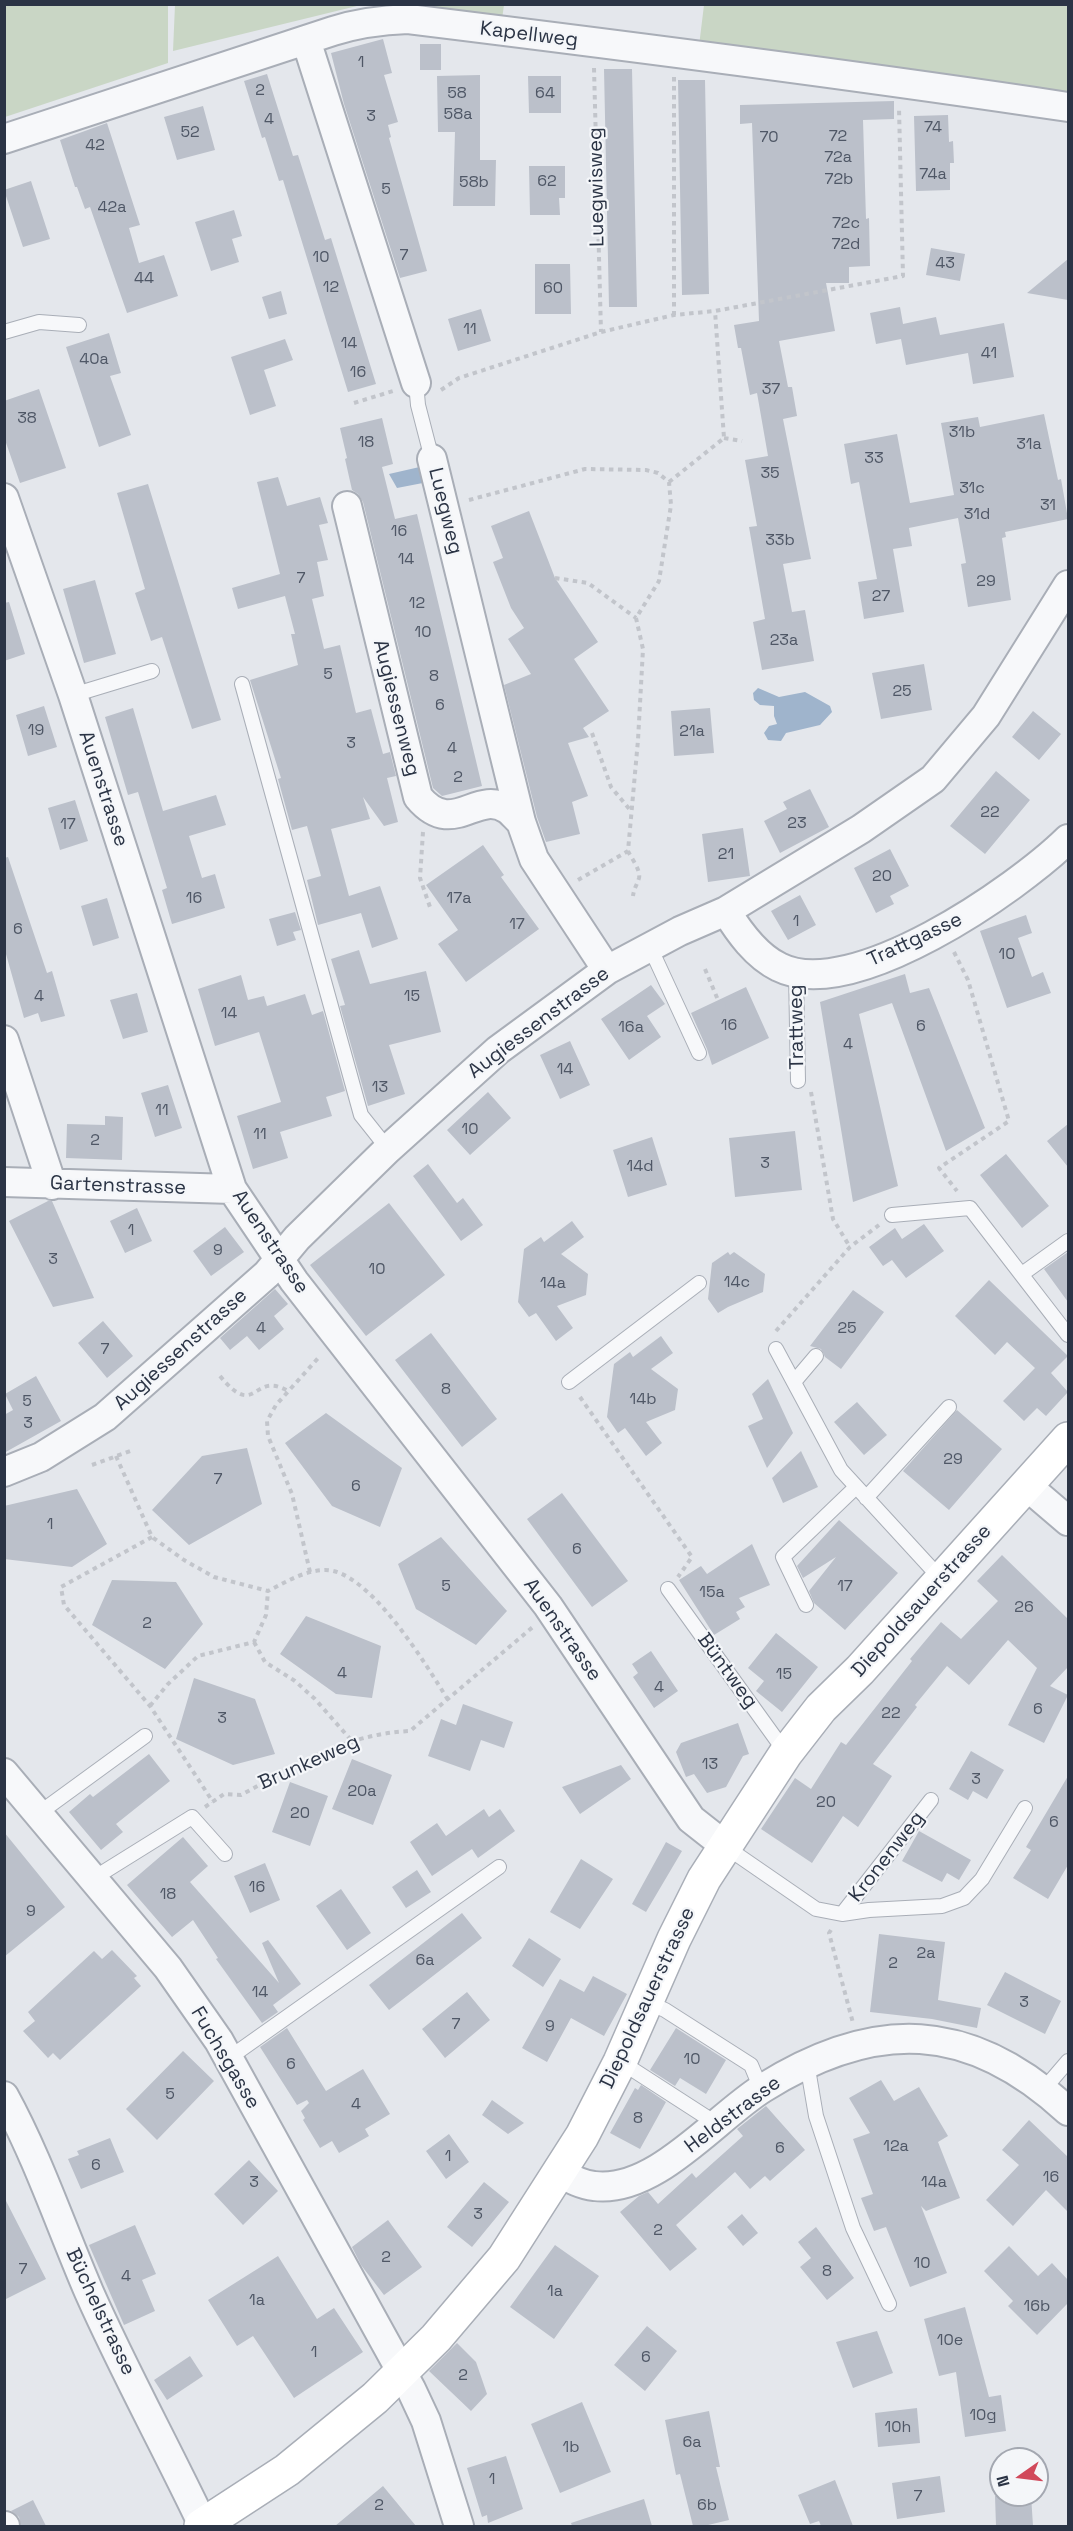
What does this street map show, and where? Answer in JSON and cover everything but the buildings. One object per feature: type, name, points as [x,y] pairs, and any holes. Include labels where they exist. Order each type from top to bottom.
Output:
[{"type":"main road","name":"Diepoldsauerstrasse","points":[[202,2526],[287,2470],[338,2430],[436,2338],[504,2258],[582,2136],[620,2062],[674,1939],[724,1845],[786,1753],[821,1708],[860,1670],[1068,1439]]},
{"type":"street","name":"Kapellweg","points":[[4,139],[357,24],[408,20],[898,81],[1068,106]]},
{"type":"street","name":"Luegweg","points":[[306,40],[417,394]]},
{"type":"street","name":"Luegweg","points":[[432,459],[521,822],[534,859],[607,970]]},
{"type":"street","name":"Auenstrasse","points":[[4,498],[73,696],[232,1189],[294,1281],[548,1606],[691,1819],[724,1845]]},
{"type":"street","name":"Augiessenweg","points":[[347,506],[418,797],[429,810],[444,815],[490,804],[506,808],[521,822]]},
{"type":"street","name":"Augiessenstrasse","points":[[4,1472],[41,1457],[105,1417],[267,1274],[297,1238],[388,1149],[498,1050],[607,970],[680,931],[726,911],[861,829],[933,779],[986,716],[1068,585]]},
{"type":"street","name":"Trattgasse","points":[[726,911],[741,934],[768,960],[780,968],[815,975],[834,972],[883,958],[943,932],[998,897],[1048,858],[1068,839]]},
{"type":"street","points":[[4,1040],[52,1185]]},
{"type":"street","name":"Gartenstrasse","points":[[4,1182],[232,1189]]},
{"type":"street","points":[[1027,1486],[1068,1521]]},
{"type":"street","name":"Fuchsgasse","points":[[4,1773],[168,1968],[229,2058],[402,2372],[426,2421],[459,2526]]},
{"type":"street","name":"Heldstrasse","points":[[560,2173],[594,2186],[620,2184],[672,2161],[761,2089],[807,2063],[858,2044],[880,2039],[905,2037],[964,2047],[1003,2062],[1044,2089],[1068,2111]]},
{"type":"street","name":"Büchelstrasse","points":[[4,2096],[25,2136],[65,2238],[107,2333],[202,2526]]},
{"type":"lane","points":[[4,332],[39,321],[79,325]]},
{"type":"lane","name":"Luegweg","points":[[417,394],[432,459]]},
{"type":"lane","points":[[73,696],[152,670]]},
{"type":"lane","points":[[242,684],[361,1115],[388,1149]]},
{"type":"lane","points":[[650,947],[699,1053]]},
{"type":"lane","name":"Trattweg","points":[[796,972],[798,1081]]},
{"type":"lane","points":[[892,1215],[970,1208],[1068,1335]]},
{"type":"lane","points":[[1022,1274],[1068,1241]]},
{"type":"lane","points":[[569,1382],[699,1283]]},
{"type":"lane","points":[[776,1349],[841,1470],[942,1580]]},
{"type":"lane","points":[[794,1382],[816,1356]]},
{"type":"lane","points":[[866,1498],[949,1407]]},
{"type":"lane","points":[[806,1605],[783,1557],[856,1487]]},
{"type":"lane","name":"Büntweg","points":[[668,1589],[786,1753]]},
{"type":"lane","points":[[38,1814],[145,1736]]},
{"type":"lane","name":"Kronenweg","points":[[842,1914],[931,1800]]},
{"type":"lane","points":[[724,1845],[816,1908],[842,1914],[869,1910],[942,1906],[964,1898],[982,1879],[1025,1808]]},
{"type":"lane","points":[[94,1878],[192,1817],[225,1854]]},
{"type":"lane","points":[[229,2058],[499,1867]]},
{"type":"lane","points":[[647,2002],[665,2010],[751,2066],[761,2089]]},
{"type":"lane","points":[[1044,2089],[1068,2061]]},
{"type":"lane","points":[[620,2062],[717,2124]]},
{"type":"lane","points":[[807,2063],[816,2116],[849,2215],[889,2304]]},
{"type":"path","name":"Luegwisweg","points":[[594,43],[601,332]]},
{"type":"path","points":[[674,52],[674,315]]},
{"type":"path","points":[[354,404],[417,394],[601,332],[674,315],[715,311],[903,276],[898,81]]},
{"type":"path","points":[[715,311],[724,438]]},
{"type":"path","points":[[669,482],[724,438],[742,441]]},
{"type":"path","points":[[445,507],[585,469],[646,470],[658,473],[669,482],[671,505],[659,581],[636,618]]},
{"type":"path","points":[[555,578],[588,583],[636,618],[643,649],[628,852],[639,873],[633,896]]},
{"type":"path","points":[[592,733],[611,787],[631,811]]},
{"type":"path","points":[[423,827],[420,878],[431,910]]},
{"type":"path","points":[[574,883],[628,852]]},
{"type":"path","points":[[953,950],[968,980],[1009,1121],[939,1168],[970,1208]]},
{"type":"path","points":[[705,969],[718,1000]]},
{"type":"path","points":[[798,1081],[810,1088],[833,1219],[850,1247]]},
{"type":"path","points":[[776,1349],[770,1339],[850,1247],[892,1215]]},
{"type":"path","points":[[310,1572],[292,1494],[268,1436],[267,1421],[276,1405],[324,1352]]},
{"type":"path","points":[[220,1376],[239,1395],[248,1396],[268,1385],[277,1384],[288,1391]]},
{"type":"path","points":[[569,1382],[692,1557],[668,1589]]},
{"type":"path","points":[[92,1465],[133,1450]]},
{"type":"path","points":[[116,1456],[152,1537],[184,1560],[214,1577],[268,1591],[298,1575],[326,1569],[354,1580],[387,1613],[416,1649],[448,1700]]},
{"type":"path","points":[[152,1537],[61,1587],[64,1605],[150,1706],[213,1802]]},
{"type":"path","points":[[254,1642],[266,1616],[268,1591]]},
{"type":"path","name":"Brunkeweg","points":[[192,1817],[224,1794],[241,1795],[351,1740],[391,1732],[410,1731],[539,1622]]},
{"type":"path","points":[[150,1706],[168,1684],[198,1656],[254,1642]]},
{"type":"path","points":[[254,1642],[265,1662],[295,1681],[315,1699],[351,1740]]},
{"type":"path","points":[[842,1914],[829,1933],[858,2044]]},
{"type":"green space","points":[[175,4],[361,5],[173,51]]},
{"type":"green space","points":[[4,5],[168,5],[168,63],[5,117]]},
{"type":"green space","points":[[426,5],[504,5],[502,19],[429,9]]},
{"type":"green space","points":[[704,5],[1068,5],[1068,95],[699,46]]},
{"type":"water","points":[[424,466],[428,482],[397,488],[389,474]]},
{"type":"water","points":[[758,688],[779,697],[805,692],[830,706],[832,712],[820,725],[786,733],[781,741],[768,740],[764,733],[769,726],[777,724],[774,706],[760,705],[754,700],[753,693]]}]
